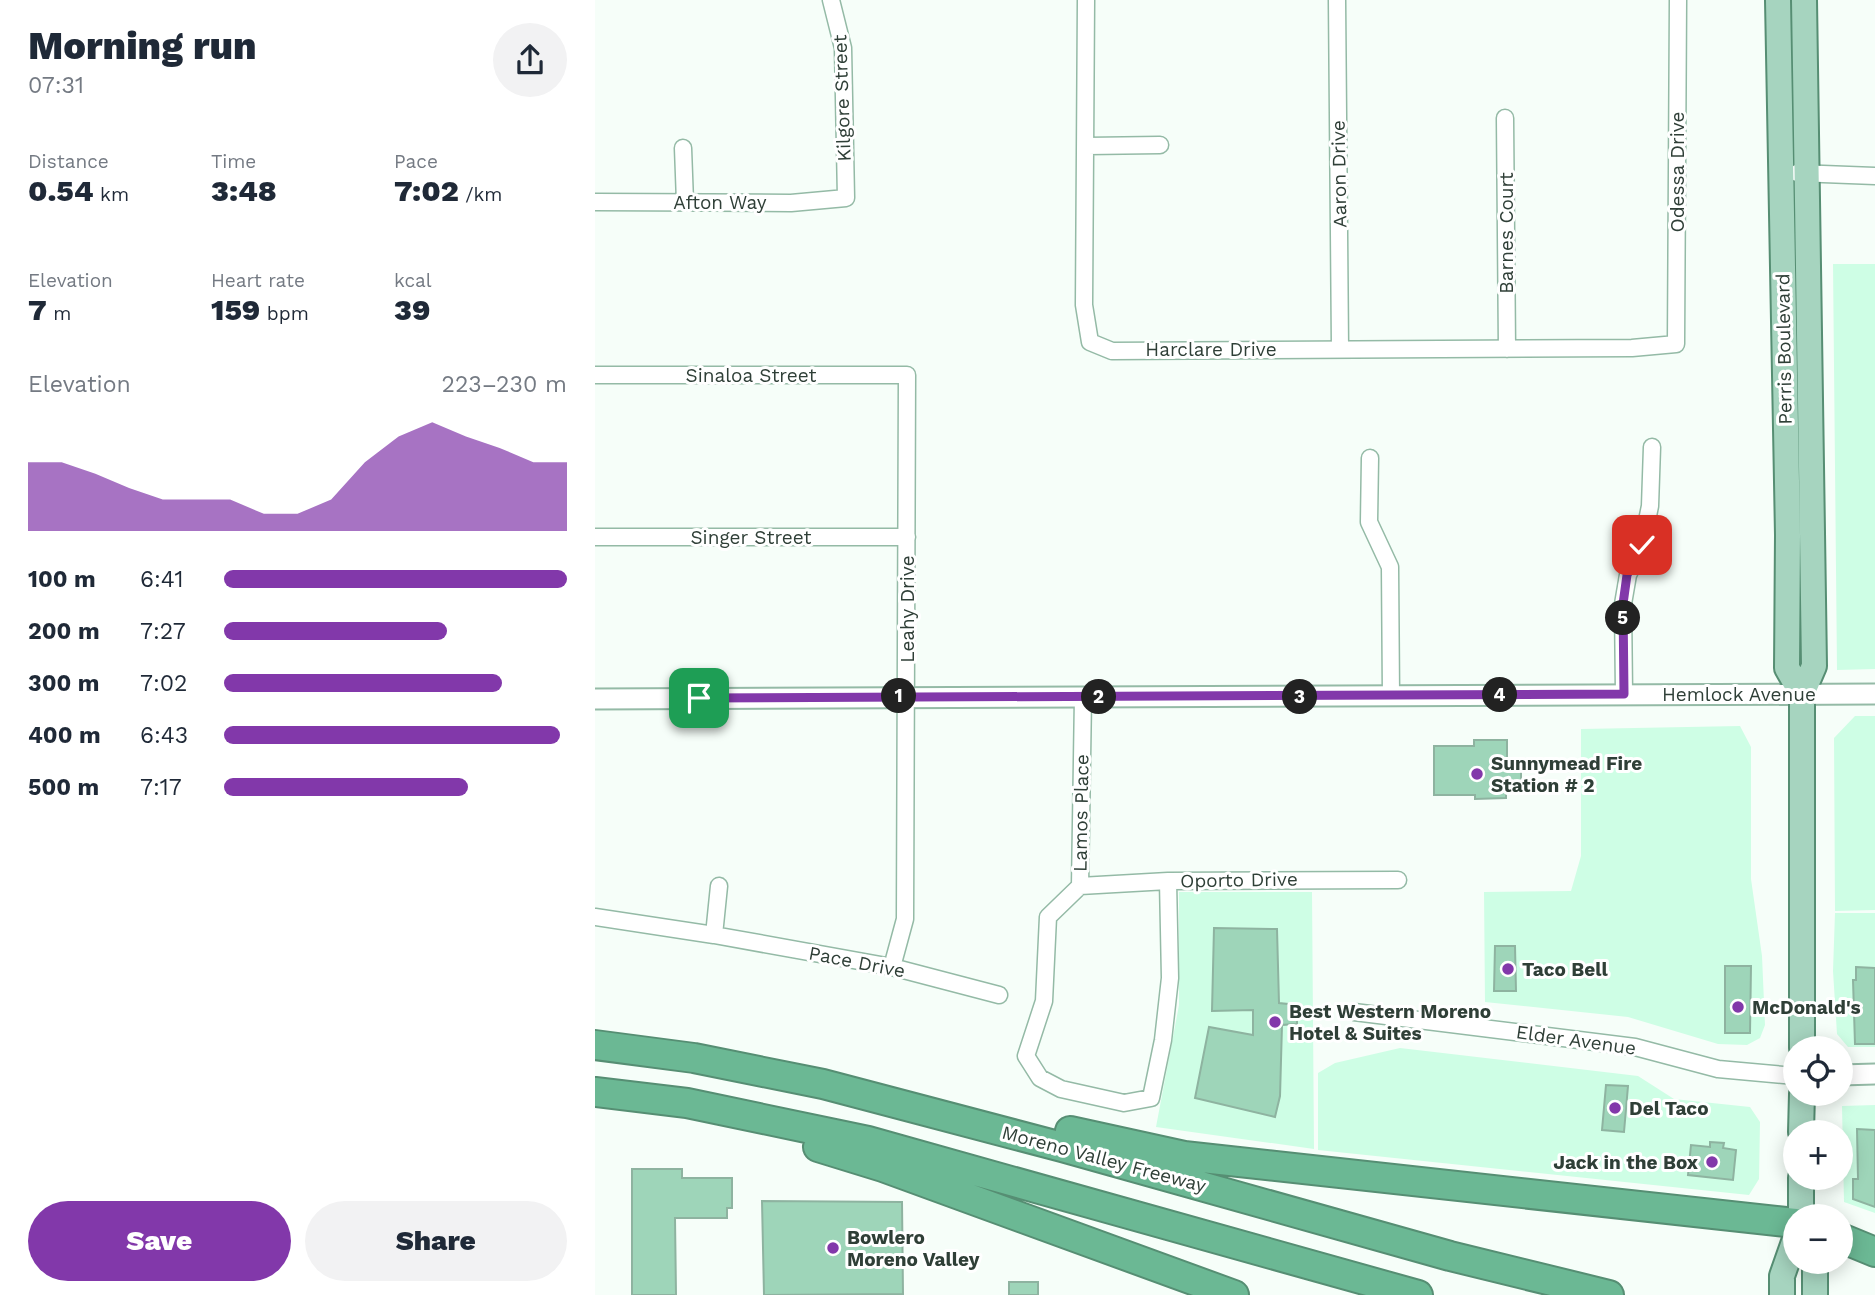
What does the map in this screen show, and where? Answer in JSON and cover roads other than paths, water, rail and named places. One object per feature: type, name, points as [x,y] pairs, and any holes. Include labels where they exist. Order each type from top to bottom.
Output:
[{"type":"highway","name":"Moreno Valley Freeway","points":[[595,1045],[694,1058],[823,1084],[1062,1147],[1450,1256],[1609,1295]]},
{"type":"highway","points":[[823,1084],[1035,1124],[1184,1156],[1783,1222]]},
{"type":"highway","points":[[605,1093],[767,1132],[883,1167],[1234,1295]]},
{"type":"highway","points":[[605,1093],[687,1103],[868,1141],[1418,1295]]},
{"type":"highway","points":[[1853,1243],[1875,1252]]},
{"type":"main road","name":"Perris Boulevard","points":[[1777,0],[1787,668],[1802,694]]},
{"type":"main road","name":"Perris Boulevard","points":[[1802,1036],[1802,694],[1814,666],[1804,0]]},
{"type":"main road","points":[[1782,1295],[1783,1273]]},
{"type":"main road","points":[[1815,1274],[1815,1295]]},
{"type":"street","name":"Kilgore Street","points":[[831,0],[843,48],[846,198]]},
{"type":"street","name":"Harclare Drive","points":[[1086,0],[1084,304],[1090,342],[1112,351],[1632,348],[1676,344]]},
{"type":"street","name":"Aaron Drive","points":[[1337,0],[1341,348]]},
{"type":"street","name":"Odessa Drive","points":[[1676,344],[1678,0]]},
{"type":"street","name":"Barnes Court","points":[[1505,118],[1507,349]]},
{"type":"street","points":[[1087,146],[1160,145]]},
{"type":"street","points":[[683,148],[685,202]]},
{"type":"street","points":[[1781,174],[1875,176]]},
{"type":"street","name":"Afton Way","points":[[595,202],[791,202],[846,198]]},
{"type":"street","name":"Sinaloa Street","points":[[595,375],[907,375]]},
{"type":"street","name":"Leahy Drive","points":[[892,967],[905,919],[907,375]]},
{"type":"street","points":[[1624,694],[1623,604],[1627,575],[1642,545],[1650,506],[1652,447]]},
{"type":"street","points":[[1370,458],[1369,522],[1391,567],[1391,697]]},
{"type":"street","name":"Singer Street","points":[[595,537],[907,537]]},
{"type":"street","name":"Hemlock Avenue","points":[[595,699],[1875,694]]},
{"type":"street","name":"Lamos Place","points":[[1083,697],[1080,886],[1048,917],[1044,1001],[1026,1056],[1040,1078],[1061,1089],[1124,1103],[1151,1098],[1163,1041],[1170,978],[1168,881]]},
{"type":"street","name":"Oporto Drive","points":[[1080,886],[1168,881],[1398,880]]},
{"type":"street","points":[[714,935],[719,887]]},
{"type":"street","name":"Pace Drive","points":[[595,917],[892,967],[999,995]]},
{"type":"street","name":"Elder Avenue","points":[[1354,1012],[1635,1047],[1718,1069],[1783,1075]]},
{"type":"street","points":[[1853,1075],[1875,1074]]},
{"type":"place","name":"Sunnymead Fire Station # 2","points":[[1477,774]]},
{"type":"place","name":"Taco Bell","points":[[1508,969]]},
{"type":"place","name":"McDonald's","points":[[1738,1007]]},
{"type":"place","name":"Best Western Moreno Hotel & Suites","points":[[1275,1022]]},
{"type":"place","name":"Del Taco","points":[[1615,1108]]},
{"type":"place","name":"Jack in the Box","points":[[1712,1162]]},
{"type":"place","name":"Bowlero Moreno Valley","points":[[833,1248]]}]
